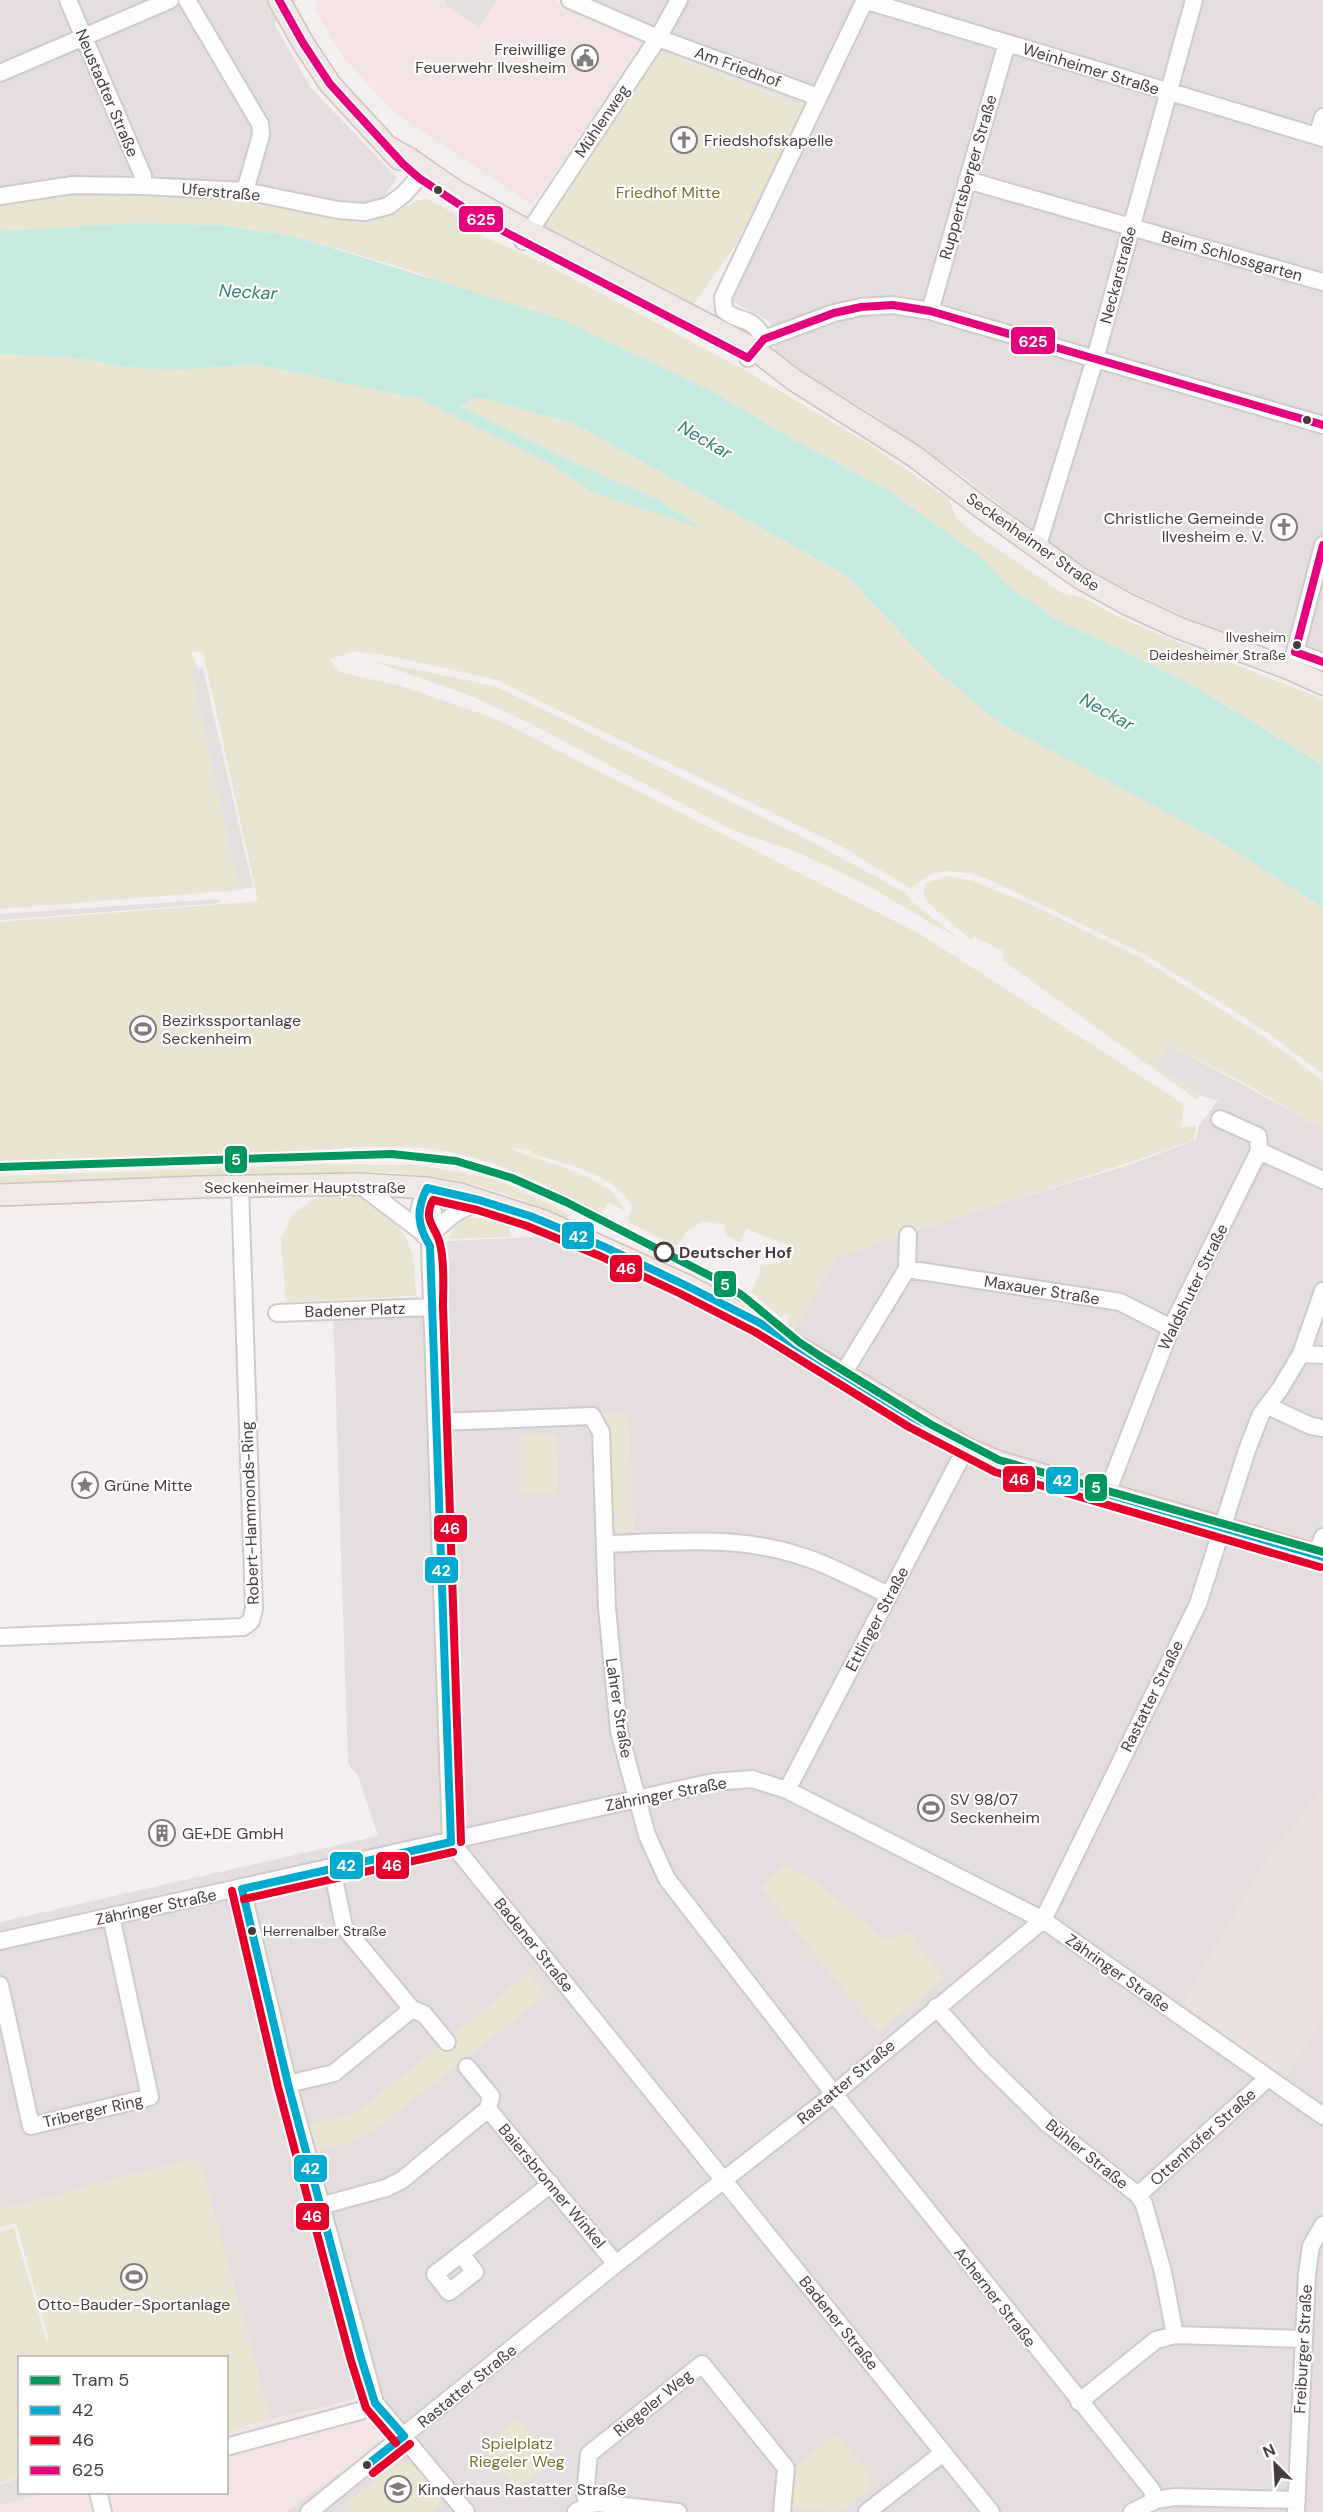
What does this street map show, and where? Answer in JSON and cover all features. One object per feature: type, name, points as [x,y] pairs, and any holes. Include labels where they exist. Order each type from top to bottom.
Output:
[{"type":"main road","name":"Seckenheimer Straße","points":[[279,0],[303,43],[330,84],[348,105],[403,164],[422,174],[467,211],[525,236],[755,349],[772,372],[794,380],[914,456],[1080,578],[1127,604],[1189,632],[1286,667],[1323,684]]},
{"type":"main road","name":"Seckenheimer Hauptstraße","points":[[0,1195],[359,1184],[427,1188],[481,1200],[574,1233],[679,1281],[765,1327],[966,1448],[999,1462],[1223,1527],[1321,1550]]},
{"type":"street","name":"Neustadter Straße","points":[[68,0],[143,176],[143,186]]},
{"type":"street","points":[[0,73],[170,0]]},
{"type":"street","points":[[187,0],[260,124],[261,135],[245,191]]},
{"type":"street","name":"Am Friedhof","points":[[570,0],[658,38],[818,97]]},
{"type":"street","name":"Mühlenweg","points":[[525,236],[658,38],[679,0]]},
{"type":"street","points":[[755,349],[758,328],[749,320],[729,315],[724,310],[723,297],[865,0]]},
{"type":"street","name":"Weinheimer Straße","points":[[865,0],[1320,137],[1323,117]]},
{"type":"street","name":"Neckarstraße","points":[[1037,548],[1095,359],[1194,0]]},
{"type":"street","name":"Ruppertsberger Straße","points":[[930,311],[1007,44]]},
{"type":"street","name":"Uferstraße","points":[[0,196],[73,185],[143,186],[245,191],[338,210],[365,212],[388,206],[422,174]]},
{"type":"street","name":"Beim Schlossgarten","points":[[967,180],[1323,282]]},
{"type":"street","points":[[755,349],[817,318],[861,307],[892,305],[930,311],[1323,425]]},
{"type":"street","points":[[1323,545],[1295,652],[1323,662]]},
{"type":"street","points":[[1220,1119],[1258,1136],[1259,1151],[1323,1180]]},
{"type":"street","name":"Waldshuter Straße","points":[[1107,1493],[1171,1328],[1259,1151]]},
{"type":"street","points":[[359,1184],[428,1236]]},
{"type":"street","name":"Robert-Hammonds-Ring","points":[[0,1637],[243,1627],[251,1621],[254,1608],[240,1186]]},
{"type":"street","points":[[427,1188],[420,1204],[428,1236],[433,1307],[451,1842]]},
{"type":"street","points":[[428,1236],[455,1214],[481,1200]]},
{"type":"street","points":[[843,1374],[907,1269],[908,1235]]},
{"type":"street","name":"Maxauer Straße","points":[[907,1269],[1120,1302],[1171,1328]]},
{"type":"street","name":"Rastatter Straße","points":[[309,2512],[616,2264],[834,2094],[1043,1920],[1198,1604],[1247,1450],[1262,1414],[1301,1354],[1323,1292]]},
{"type":"street","name":"Badener Platz","points":[[277,1313],[433,1307]]},
{"type":"street","points":[[1301,1354],[1323,1355]]},
{"type":"street","points":[[1268,1406],[1311,1426],[1323,1428]]},
{"type":"street","name":"Lahrer Straße","points":[[437,1422],[592,1416],[601,1432],[604,1544],[612,1673],[619,1731],[635,1799],[647,1836],[666,1879],[834,2094]]},
{"type":"street","name":"Ettlinger Straße","points":[[787,1790],[966,1448]]},
{"type":"street","points":[[604,1544],[709,1541],[768,1547],[802,1556],[889,1595]]},
{"type":"street","name":"Zähringer Straße","points":[[0,1941],[242,1889],[713,1782],[752,1779],[787,1790],[1043,1920],[1323,2116]]},
{"type":"street","name":"Badener Straße","points":[[451,1842],[991,2512]]},
{"type":"street","points":[[332,1868],[344,1926],[412,2009],[424,2014],[447,2042]]},
{"type":"street","points":[[242,1889],[288,2084],[375,2403],[466,2512]]},
{"type":"street","name":"Triberger Ring","points":[[0,1985],[30,2126],[150,2097],[111,1916]]},
{"type":"street","name":"Bühler Straße","points":[[936,2007],[983,2060],[1048,2124],[1138,2195],[1144,2204],[1164,2272],[1175,2335]]},
{"type":"street","points":[[288,2084],[334,2073],[412,2009]]},
{"type":"street","name":"Baiersbronner Winkel","points":[[320,2206],[386,2188],[402,2180],[488,2109],[491,2096],[467,2067]]},
{"type":"street","name":"Ottenhöfer Straße","points":[[1138,2195],[1268,2078]]},
{"type":"street","name":"Acherner Straße","points":[[834,2094],[1151,2489],[1155,2500]]},
{"type":"street","name":"Baiersbronner Winkel","points":[[488,2109],[616,2264]]},
{"type":"street","points":[[461,2254],[551,2184]]},
{"type":"street","name":"Freiburger Straße","points":[[1297,2506],[1307,2274],[1311,2246],[1323,2225]]},
{"type":"street","points":[[1079,2402],[1156,2340],[1175,2335],[1303,2339]]},
{"type":"street","name":"Riegeler Weg","points":[[582,2508],[585,2495],[580,2459],[702,2364],[786,2468],[782,2512]]},
{"type":"street","points":[[228,2446],[360,2411],[375,2403]]},
{"type":"street","points":[[867,2512],[943,2453]]},
{"type":"street","points":[[98,2494],[103,2512]]},
{"type":"street","points":[[1132,2512],[1155,2500],[1175,2497],[1297,2506]]},
{"type":"street","points":[[582,2508],[597,2503],[678,2512]]},
{"type":"shaded area","points":[[0,0],[296,0],[274,24],[311,88],[397,178],[383,198],[367,206],[0,188]]},
{"type":"shaded area","points":[[316,0],[553,0],[649,43],[532,205],[393,112],[343,57],[315,10]]},
{"type":"shaded area","points":[[446,0],[496,0],[480,27],[444,4]]},
{"type":"shaded area","points":[[590,0],[1323,0],[1323,659],[1238,634],[1225,635],[1108,581],[1051,544],[964,477],[871,413],[783,360],[773,349],[777,344],[770,322],[730,300],[828,95],[654,29]]},
{"type":"shaded area","points":[[667,45],[800,95],[797,104],[664,51]]},
{"type":"shaded area","points":[[203,668],[253,887],[239,890],[191,670]]},
{"type":"shaded area","points":[[219,899],[220,903],[0,920],[0,914]]},
{"type":"shaded area","points":[[1169,1045],[1233,1079],[1217,1100],[1201,1096],[1156,1066]]},
{"type":"shaded area","points":[[1233,1079],[1323,1129],[1323,2512],[285,2512],[392,2435],[363,2397],[269,2420],[193,2159],[0,2210],[0,1922],[378,1836],[358,1775],[348,1764],[333,1312],[448,1310],[445,1241],[562,1236],[661,1277],[784,1346],[837,1257],[939,1222],[1126,1166],[1196,1140],[1199,1126]]},
{"type":"shaded area","points":[[1323,1788],[1323,2019],[1284,2077],[1182,2004],[1264,1863]]},
{"type":"shaded area","points":[[363,2397],[392,2435],[285,2512],[0,2512],[0,2505],[40,2494],[228,2494],[228,2431]]},
{"type":"shaded area","points":[[18,2478],[18,2494],[40,2494],[0,2505],[0,2484]]},
{"type":"green space","name":"Friedhof Mitte","points":[[661,44],[667,45],[665,52],[796,104],[800,95],[808,98],[740,239],[693,305],[686,305],[543,227],[654,59]]},
{"type":"green space","points":[[81,192],[258,198],[349,219],[386,216],[417,201],[427,199],[454,213],[462,227],[540,261],[743,369],[872,446],[949,499],[956,519],[1062,593],[1086,599],[1118,617],[1323,699],[1323,765],[1185,681],[1056,619],[1008,586],[981,557],[889,491],[711,391],[410,270],[297,237],[219,225],[137,223],[0,231],[0,202]]},
{"type":"green space","points":[[0,354],[72,357],[124,367],[180,370],[255,364],[421,399],[553,465],[592,492],[701,527],[658,500],[577,464],[460,406],[478,397],[573,423],[846,575],[938,671],[1218,840],[1323,908],[1323,1074],[1267,1032],[1144,954],[988,879],[967,873],[945,871],[930,875],[910,888],[841,846],[494,679],[385,655],[353,652],[329,659],[340,672],[404,687],[496,719],[920,934],[1184,1104],[1181,1127],[1196,1125],[1194,1140],[837,1257],[794,1329],[786,1322],[789,1317],[785,1314],[782,1318],[751,1292],[759,1275],[760,1265],[781,1263],[790,1250],[788,1245],[747,1229],[740,1242],[725,1235],[725,1225],[702,1221],[686,1232],[676,1246],[630,1223],[628,1219],[632,1207],[615,1186],[588,1171],[530,1154],[532,1151],[508,1147],[592,1179],[607,1188],[618,1199],[625,1211],[609,1202],[600,1216],[548,1187],[493,1164],[455,1153],[411,1147],[0,1161],[0,922],[258,901],[203,652],[191,652],[198,668],[191,670],[239,890],[0,909]]},
{"type":"green space","points":[[369,660],[495,686],[799,835],[906,893],[911,901],[961,940],[870,887],[795,851],[732,830],[529,723],[466,694]]},
{"type":"green space","points":[[946,876],[974,881],[1036,907],[1141,958],[1263,1036],[1323,1081],[1323,1129],[1237,1079],[1169,1045],[1156,1066],[1201,1096],[1196,1099],[1002,960],[1004,952],[974,936],[971,940],[929,904],[923,896],[926,883]]},
{"type":"green space","points":[[331,1164],[416,1165],[493,1178],[556,1207],[569,1216],[565,1221],[523,1201],[480,1186],[435,1177],[389,1172],[0,1185],[0,1176]]},
{"type":"green space","points":[[345,1193],[379,1207],[404,1235],[413,1258],[416,1296],[286,1302],[281,1239],[292,1215],[313,1199]]},
{"type":"green space","points":[[468,1218],[483,1218],[510,1225],[511,1237],[449,1239],[455,1226]]},
{"type":"green space","points":[[600,1414],[624,1414],[629,1420],[634,1532],[609,1533]]},
{"type":"green space","points":[[520,1435],[557,1435],[558,1494],[521,1494]]},
{"type":"green space","points":[[785,1865],[817,1882],[884,1940],[908,1933],[944,1978],[878,2032],[761,1888]]},
{"type":"green space","points":[[529,1973],[546,1994],[379,2127],[350,2143],[313,2151],[305,2125],[352,2114],[364,2107]]},
{"type":"green space","name":"Otto-Bauder-Sportanlage","points":[[193,2159],[200,2161],[271,2419],[228,2431],[228,2356],[18,2356],[18,2477],[0,2483],[0,2232],[14,2228],[47,2342],[49,2341],[16,2223],[0,2227],[0,2210]]},
{"type":"green space","name":"Spielplatz Riegeler Weg","points":[[518,2419],[555,2460],[517,2489],[483,2446]]},
{"type":"green space","points":[[836,2434],[872,2478],[868,2481],[873,2488],[842,2512],[791,2509],[796,2467]]},
{"type":"green space","points":[[398,2462],[413,2465],[442,2504],[431,2512],[344,2512],[341,2508]]},
{"type":"water","name":"Neckar","points":[[137,223],[219,225],[297,237],[563,320],[711,391],[889,491],[981,557],[1008,586],[1056,619],[1185,681],[1323,765],[1323,908],[1218,840],[1000,723],[938,672],[846,575],[573,423],[478,397],[460,406],[577,464],[658,500],[704,529],[592,492],[553,465],[420,399],[255,364],[180,370],[124,367],[72,357],[0,354],[0,231]]},
{"type":"tram line","name":"5","points":[[0,1167],[392,1154],[456,1161],[512,1178],[566,1202],[722,1282],[823,1358],[930,1424],[999,1460],[1323,1552]]},
{"type":"transit line","name":"625","points":[[279,0],[303,43],[330,84],[403,164],[419,178],[484,221],[748,358],[764,339],[834,313],[861,307],[893,305],[930,311],[1323,425]]},
{"type":"transit line","name":"625","points":[[1323,545],[1295,652],[1323,662]]},
{"type":"transit line","name":"42","points":[[451,1842],[430,1246],[420,1224],[421,1203],[427,1188],[479,1200],[530,1216],[605,1247],[685,1285],[760,1323],[914,1418],[999,1462],[1323,1557]]},
{"type":"transit line","name":"46","points":[[461,1842],[443,1267],[442,1251],[429,1218],[433,1200],[477,1210],[527,1226],[600,1256],[681,1294],[755,1332],[909,1427],[995,1472],[1320,1567]]},
{"type":"transit line","name":"42","points":[[242,1889],[451,1842]]},
{"type":"transit line","name":"46","points":[[244,1899],[453,1852]]},
{"type":"transit line","name":"42","points":[[242,1889],[288,2084],[361,2358],[375,2403],[404,2436]]},
{"type":"transit line","name":"46","points":[[232,1891],[278,2087],[351,2361],[366,2408],[396,2443]]},
{"type":"transit line","name":"42","points":[[367,2465],[404,2436]]},
{"type":"transit line","name":"46","points":[[373,2473],[410,2444]]},
{"type":"place","name":"Freiwillige Feuerwehr Ilvesheim","points":[[585,58]]},
{"type":"place","name":"Friedshofskapelle","points":[[684,140]]},
{"type":"place","name":"Christliche Gemeinde Ilvesheim e. V.","points":[[1284,527]]},
{"type":"place","name":"Ilvesheim Deidesheimer Straße","points":[[1297,645]]},
{"type":"place","name":"Bezirkssportanlage Seckenheim","points":[[143,1029]]},
{"type":"place","name":"Deutscher Hof","points":[[664,1252]]},
{"type":"place","name":"Grüne Mitte","points":[[85,1485]]},
{"type":"place","name":"SV 98/07 Seckenheim","points":[[931,1808]]},
{"type":"place","name":"GE+DE GmbH","points":[[162,1833]]},
{"type":"place","name":"Herrenalber Straße","points":[[252,1931]]},
{"type":"place","name":"Otto-Bauder-Sportanlage","points":[[134,2277]]},
{"type":"place","name":"Kinderhaus Rastatter Straße","points":[[398,2489]]}]
